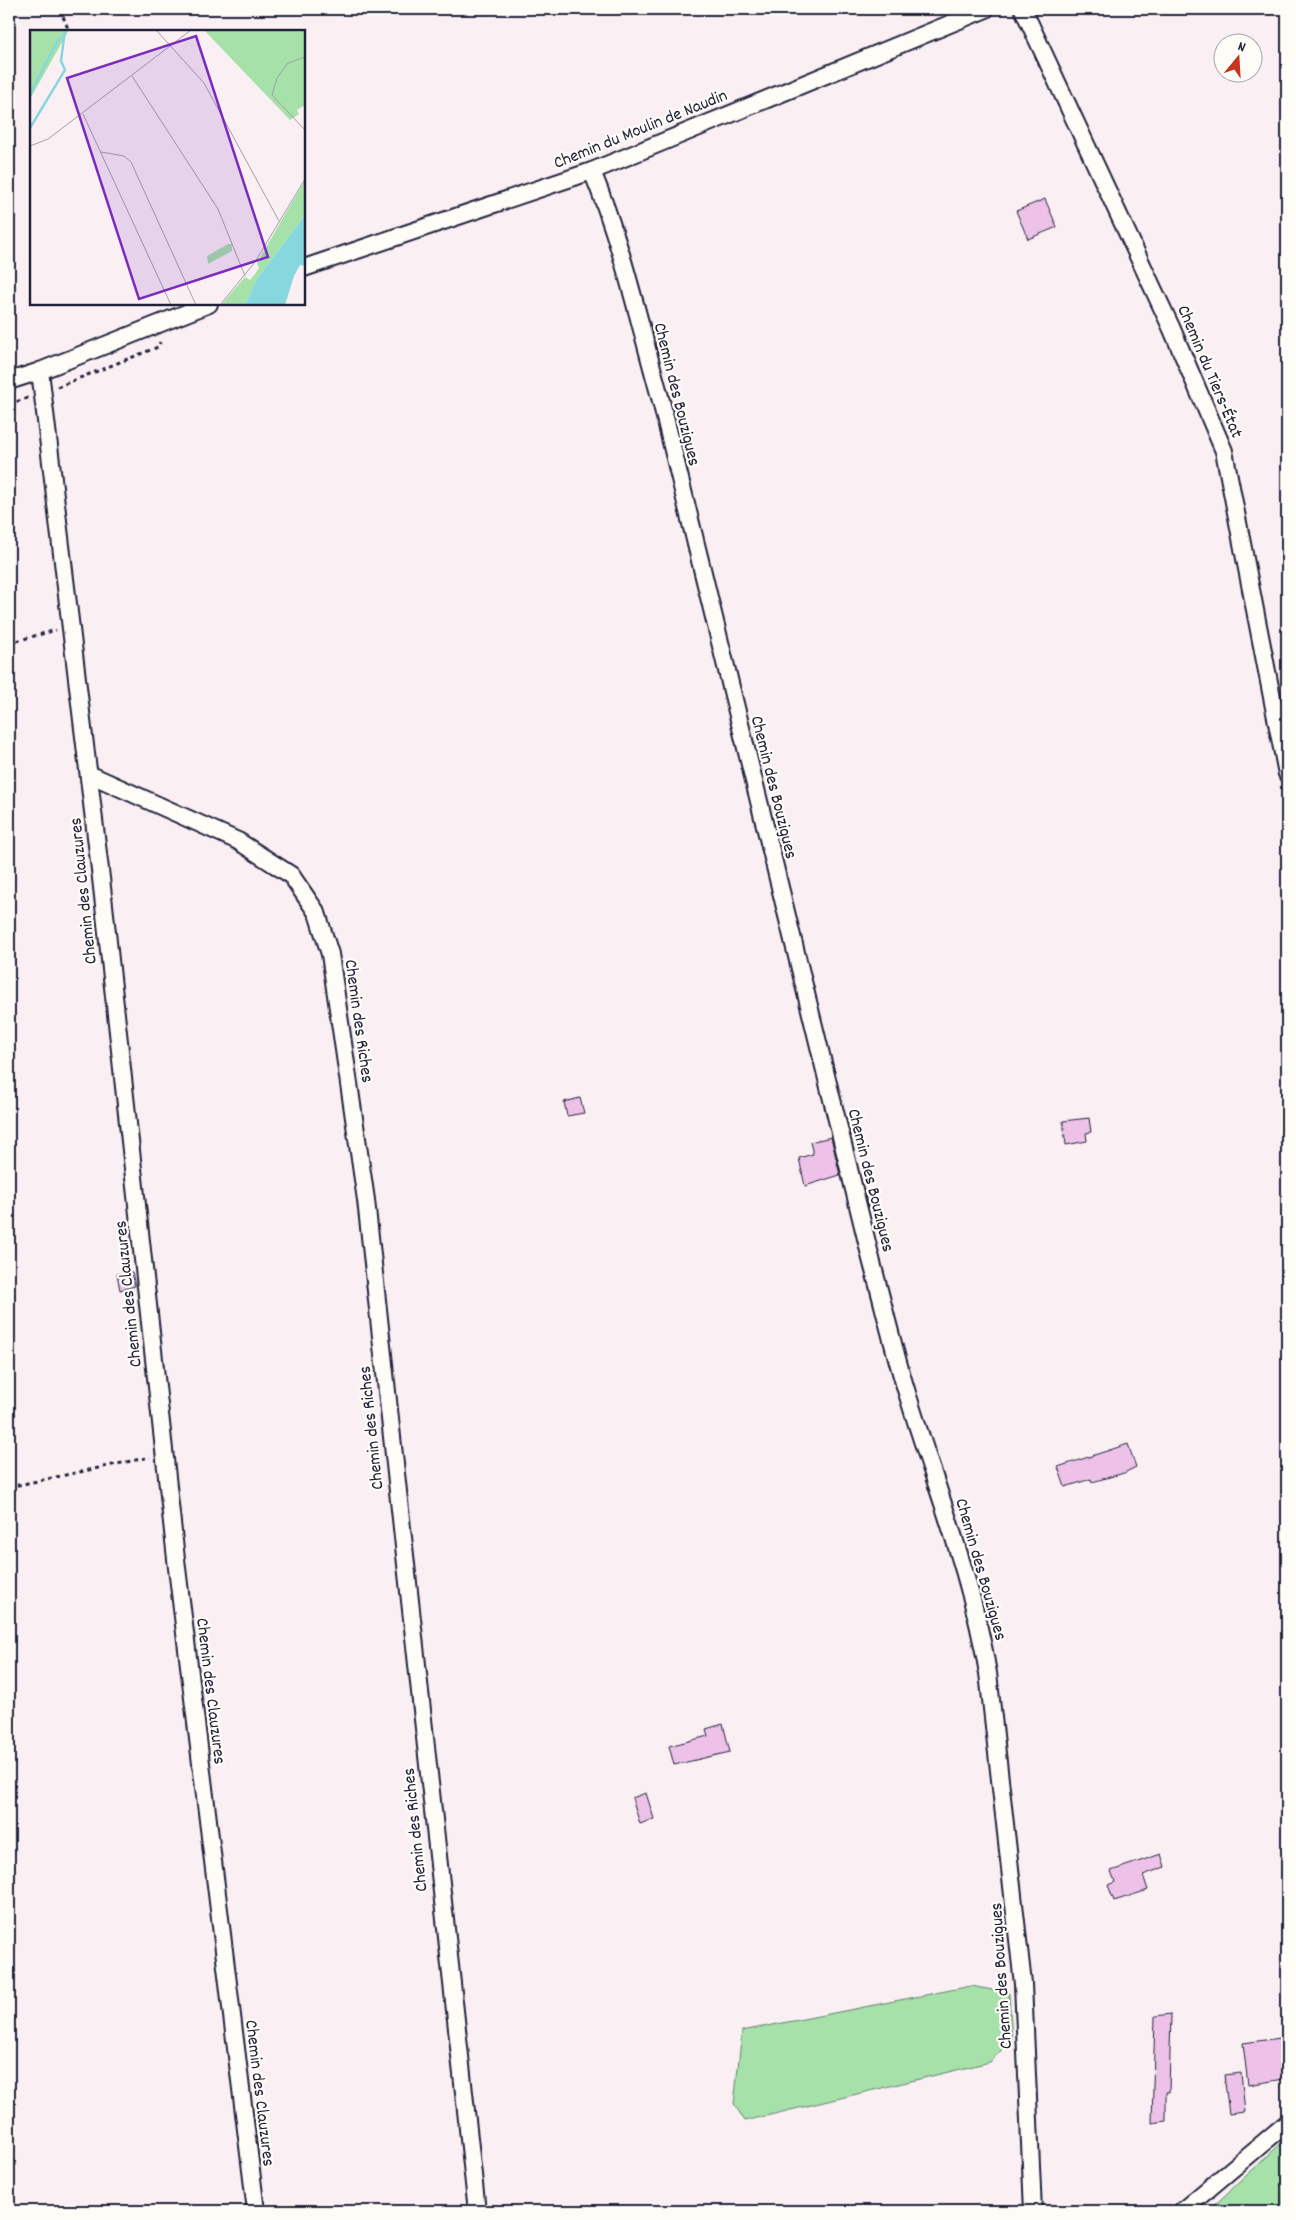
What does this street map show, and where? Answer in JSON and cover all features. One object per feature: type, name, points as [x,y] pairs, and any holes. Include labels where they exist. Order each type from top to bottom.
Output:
[{"type":"street","name":"Chemin du Moulin de Naudin","points":[[305,268],[592,171],[986,9]]},
{"type":"street","name":"Chemin du Tiers-État","points":[[1023,9],[1167,318],[1224,451],[1287,774]]},
{"type":"street","name":"Chemin des Bouzigues","points":[[592,171],[610,219],[660,397],[872,1263],[908,1395],[966,1572],[982,1635],[988,1673],[1023,1984],[1033,2211]]},
{"type":"street","points":[[9,381],[40,371],[206,305]]},
{"type":"street","name":"Chemin des Clauzures","points":[[40,371],[89,774],[164,1454],[256,2211]]},
{"type":"street","name":"Chemin des Riches","points":[[89,774],[238,841],[291,875],[317,913],[330,954],[366,1200],[477,2211]]},
{"type":"street","points":[[1182,2211],[1287,2123]]},
{"type":"path","points":[[60,9],[69,30]]},
{"type":"path","points":[[9,404],[43,393],[158,346],[169,319]]},
{"type":"path","points":[[9,643],[60,629],[71,628]]},
{"type":"path","points":[[9,1487],[164,1454]]},
{"type":"green space","points":[[971,1986],[1009,1993],[1012,2039],[990,2062],[745,2121],[734,2104],[742,2031]]},
{"type":"green space","points":[[1287,2138],[1287,2211],[1208,2211]]},
{"type":"building","points":[[1045,199],[1057,227],[1028,239],[1016,211]]},
{"type":"building","points":[[580,1098],[584,1113],[567,1116],[564,1102]]},
{"type":"building","points":[[1089,1118],[1091,1132],[1086,1133],[1087,1141],[1066,1145],[1063,1121]]},
{"type":"building","points":[[831,1137],[840,1175],[805,1186],[799,1158],[813,1154],[810,1142]]},
{"type":"building","points":[[132,1272],[135,1286],[120,1290],[117,1274]]},
{"type":"building","points":[[1128,1444],[1136,1467],[1124,1473],[1092,1482],[1091,1479],[1065,1487],[1058,1467]]},
{"type":"building","points":[[723,1724],[730,1752],[674,1765],[669,1746],[708,1736],[706,1729]]},
{"type":"building","points":[[646,1793],[654,1819],[640,1824],[632,1798]]},
{"type":"building","points":[[1161,1854],[1165,1867],[1143,1875],[1148,1890],[1114,1901],[1108,1885],[1115,1882],[1111,1871]]},
{"type":"building","points":[[1171,2014],[1169,2092],[1166,2092],[1166,2121],[1152,2123],[1155,2016]]},
{"type":"building","points":[[1280,2038],[1284,2079],[1248,2085],[1243,2043]]},
{"type":"building","points":[[1241,2073],[1245,2112],[1229,2114],[1224,2075]]}]
